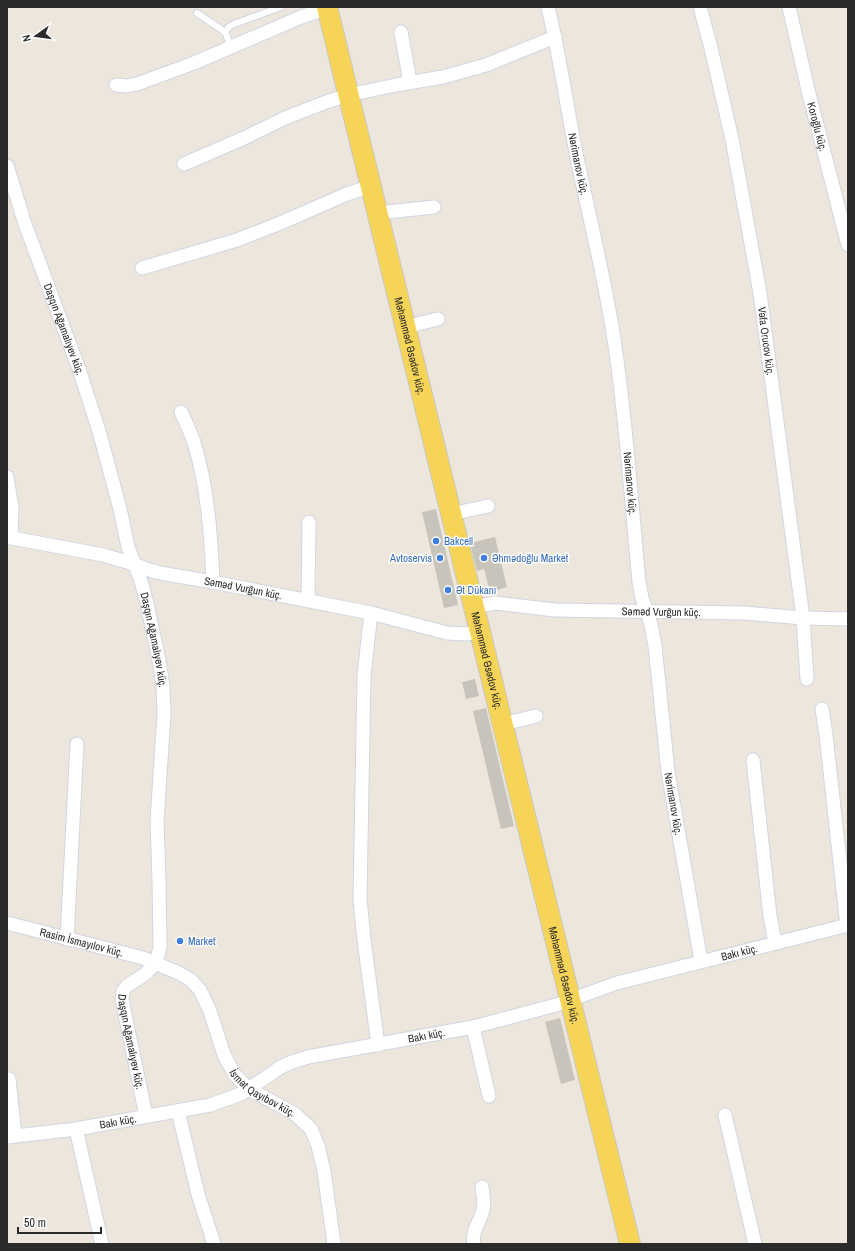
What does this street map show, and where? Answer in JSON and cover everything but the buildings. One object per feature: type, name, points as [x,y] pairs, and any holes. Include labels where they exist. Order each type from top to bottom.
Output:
[{"type":"main road","name":"Məhəmməd Əsədov küç.","points":[[328,7],[348,95],[630,1244]]},
{"type":"street","points":[[116,85],[127,86],[137,84],[194,63],[328,7]]},
{"type":"street","name":"Nərimanov küç.","points":[[548,7],[555,37],[577,158],[601,265],[617,359],[639,582],[642,598],[651,625],[655,646],[668,772],[701,961]]},
{"type":"street","name":"Vəfa Orucov küç.","points":[[700,7],[732,139],[760,293],[803,618],[807,679]]},
{"type":"street","name":"Koroğlu küç.","points":[[789,7],[809,94],[848,245]]},
{"type":"street","points":[[401,32],[410,82]]},
{"type":"street","points":[[184,164],[244,138],[285,118],[326,102],[348,95],[410,82],[443,77],[486,64],[555,37]]},
{"type":"street","name":"Daşqın Ağamalıyev küç.","points":[[7,166],[25,224],[79,368],[99,431],[120,509],[128,547],[146,599],[160,660],[164,714],[157,821],[160,947],[156,963],[145,974],[127,986],[123,991],[122,1000],[146,1116]]},
{"type":"street","points":[[142,268],[236,240],[278,224],[347,194],[371,186]]},
{"type":"street","points":[[377,213],[434,207]]},
{"type":"street","points":[[405,328],[438,319]]},
{"type":"street","points":[[181,412],[195,445],[204,485],[211,533],[213,582]]},
{"type":"street","points":[[7,477],[12,508],[9,538]]},
{"type":"street","points":[[451,514],[488,506]]},
{"type":"street","points":[[308,600],[309,522]]},
{"type":"street","name":"Səməd Vurğun küç.","points":[[9,538],[103,555],[160,573],[371,613],[447,633],[467,634],[480,632]]},
{"type":"street","name":"Səməd Vurğun küç.","points":[[474,607],[495,603],[555,610],[597,612],[646,611],[744,613],[803,618],[848,619]]},
{"type":"street","points":[[371,613],[364,675],[360,899],[378,1045]]},
{"type":"street","points":[[822,709],[847,926]]},
{"type":"street","points":[[503,724],[536,716]]},
{"type":"street","points":[[67,939],[77,744]]},
{"type":"street","points":[[753,760],[770,916],[775,943]]},
{"type":"street","name":"Rasim İsmayılov küç.","points":[[7,923],[124,953],[156,963]]},
{"type":"street","name":"Bakı küç.","points":[[11,1136],[76,1129],[210,1105],[249,1089],[281,1067],[308,1057],[473,1027],[535,1011],[617,983],[847,926]]},
{"type":"street","name":"İsmət Qayıbov küç.","points":[[156,963],[191,980],[200,990],[210,1011],[224,1055],[235,1075],[249,1089],[295,1114],[311,1129],[318,1146],[324,1171],[334,1244]]},
{"type":"street","points":[[473,1027],[489,1096]]},
{"type":"street","points":[[9,1079],[11,1136]]},
{"type":"street","points":[[178,1111],[198,1194],[214,1244]]},
{"type":"street","points":[[725,1115],[755,1244]]},
{"type":"street","points":[[76,1129],[102,1244]]},
{"type":"street","points":[[474,1244],[474,1230],[484,1208],[482,1187]]},
{"type":"lane","points":[[225,32],[234,24],[279,7]]},
{"type":"lane","points":[[197,13],[225,32],[231,47]]},
{"type":"place","name":"Bakcell","points":[[436,541]]},
{"type":"place","name":"Avtoservis","points":[[440,558]]},
{"type":"place","name":"Əhmədoğlu Market","points":[[484,558]]},
{"type":"place","name":"Ət Dükanı","points":[[448,590]]},
{"type":"place","name":"Market","points":[[180,941]]}]
